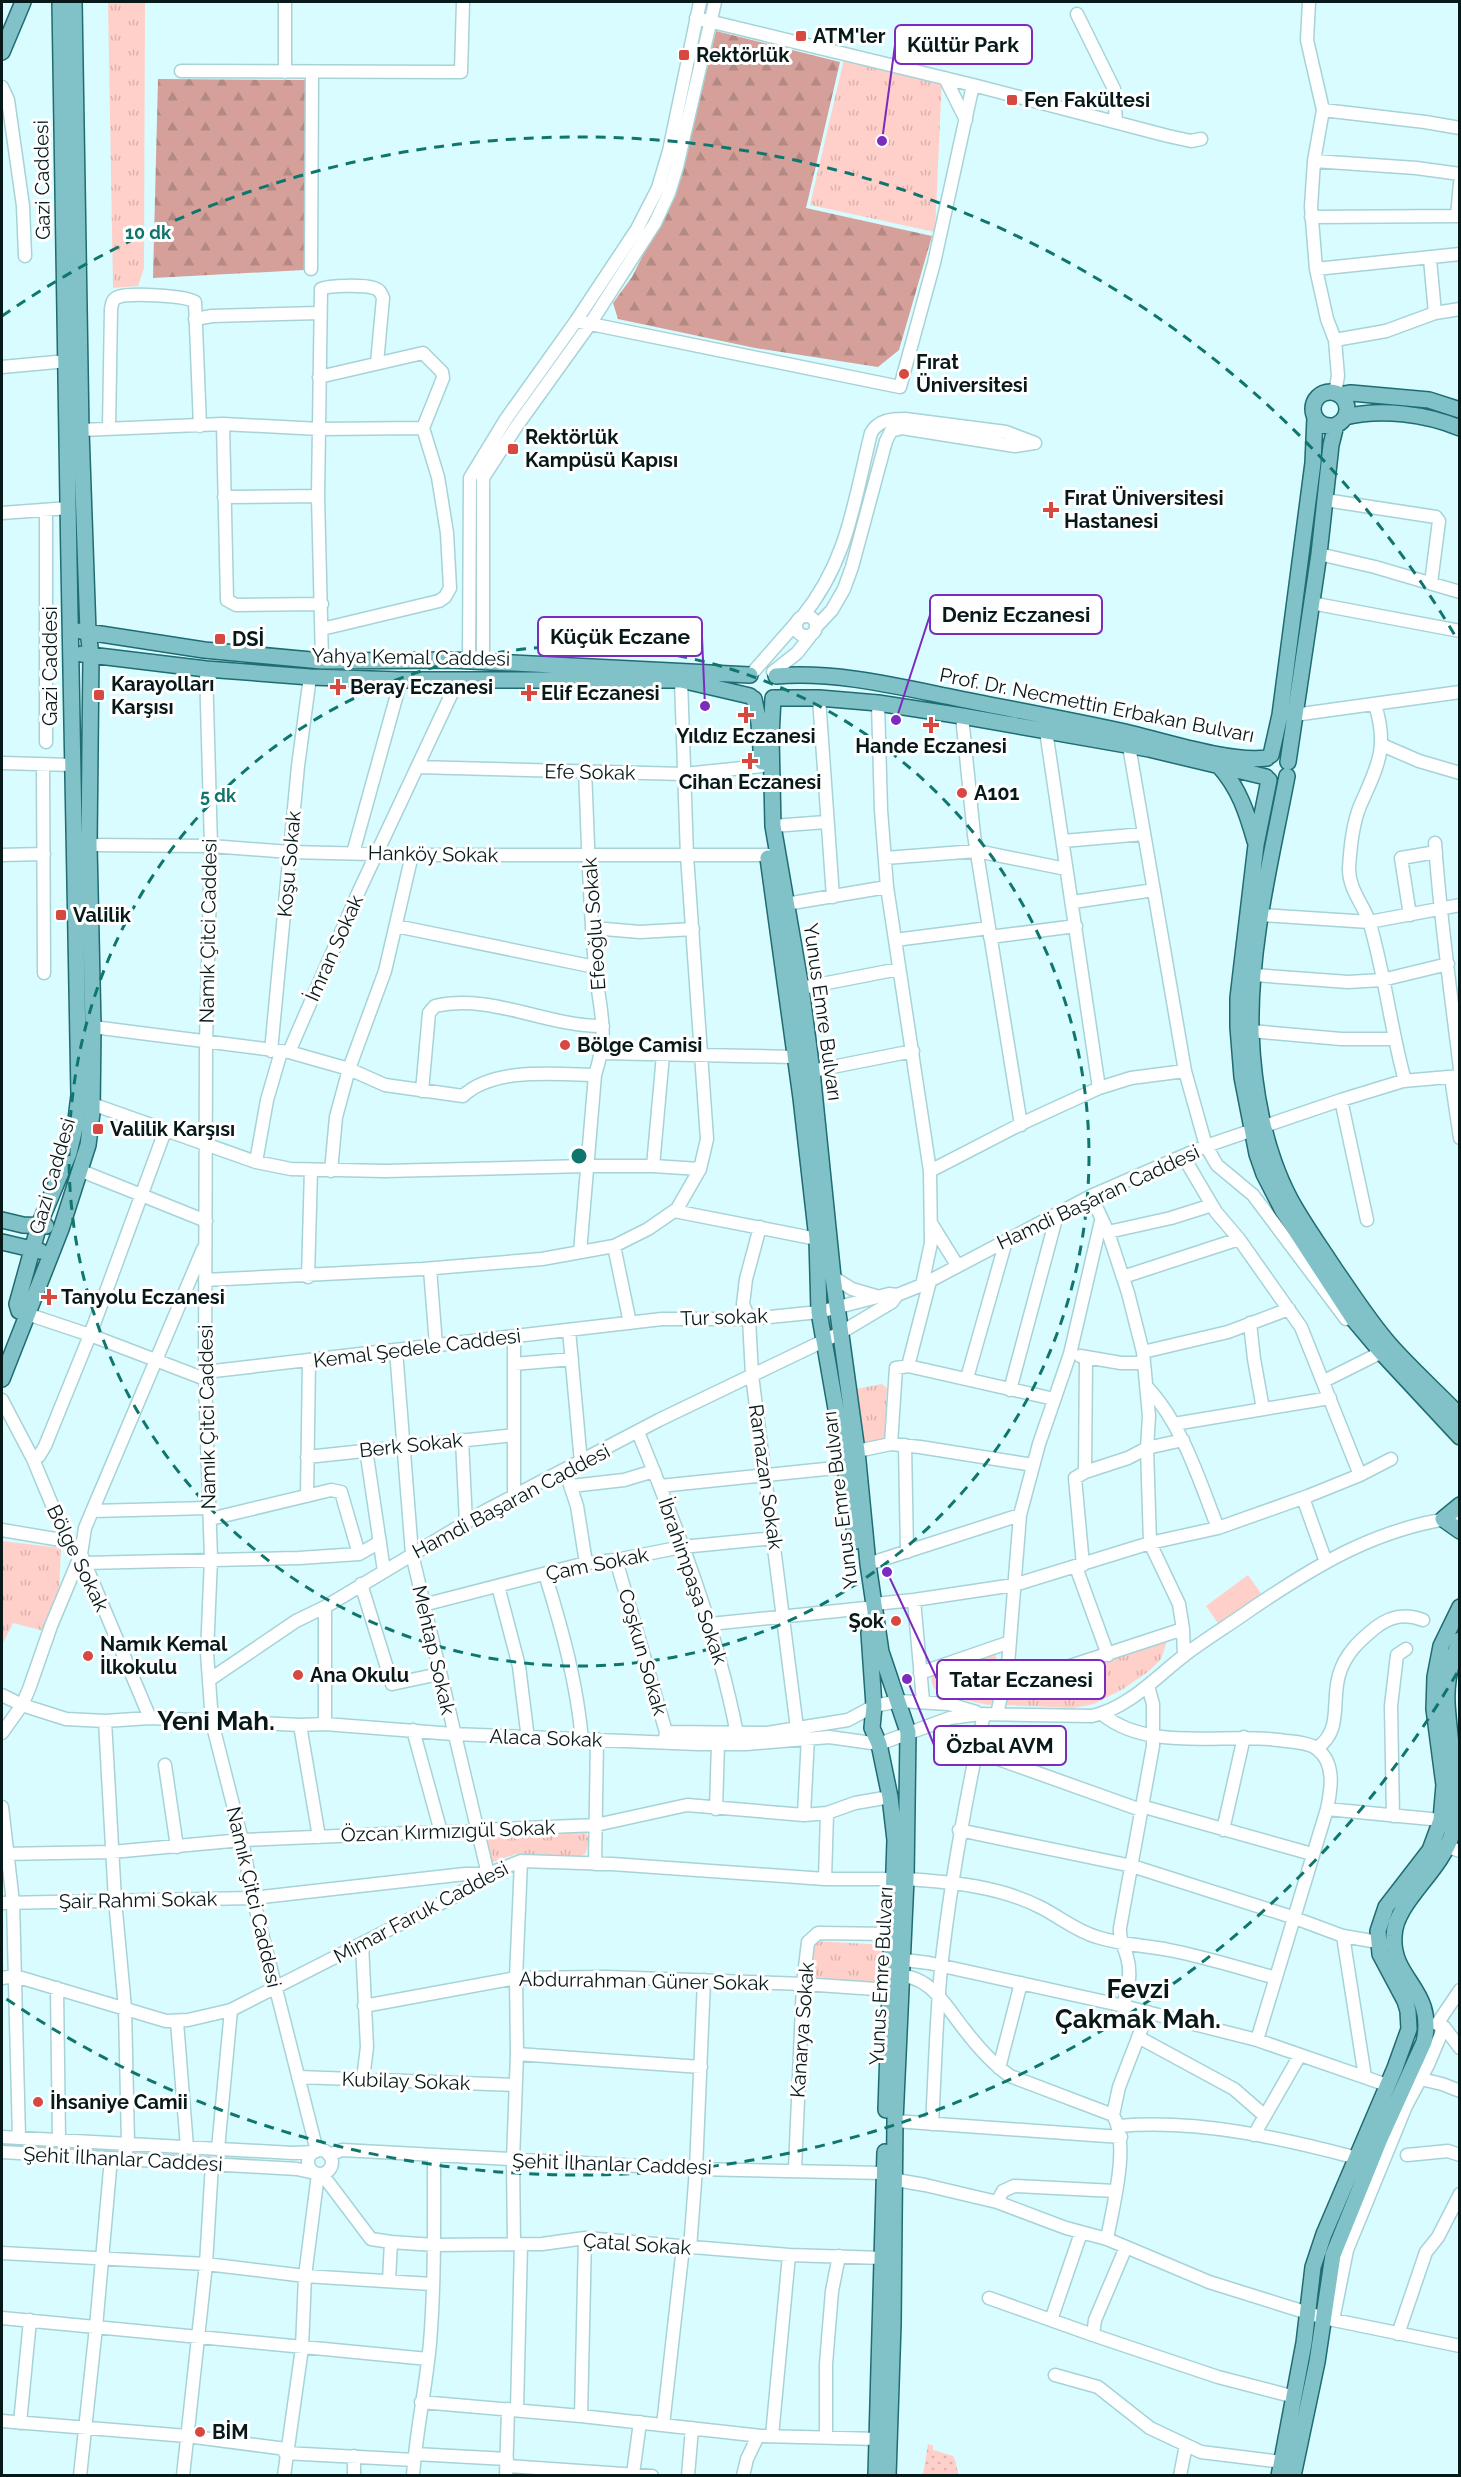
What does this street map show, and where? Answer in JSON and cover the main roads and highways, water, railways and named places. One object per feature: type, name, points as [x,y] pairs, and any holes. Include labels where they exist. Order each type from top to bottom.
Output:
[{"type":"main road","points":[[2,52],[23,2]]},
{"type":"main road","name":"Gazi Caddesi","points":[[27,1314],[19,1311],[17,1304],[39,1225],[69,1153],[79,1095],[60,2]]},
{"type":"main road","name":"Gazi Caddesi","points":[[2,1379],[61,1229],[88,1145],[92,1104],[93,1027],[89,845],[92,655],[88,632],[81,430],[74,2]]},
{"type":"main road","points":[[1460,410],[1429,400],[1351,393],[1325,393],[1317,399],[1313,407],[1315,417],[1321,424],[1379,414],[1432,417],[1460,428]]},
{"type":"main road","points":[[1337,394],[1346,407],[1331,445],[1319,554],[1288,769],[1261,915],[1254,975],[1251,1031],[1258,1128],[1264,1174],[1283,1211],[1354,1320],[1456,1434],[1460,1448]]},
{"type":"main road","name":"Prof. Dr. Necmettin Erbakan Bulvarı","points":[[774,674],[805,674],[903,687],[1104,727],[1205,751],[1250,759],[1269,757],[1280,714],[1313,463],[1315,417]]},
{"type":"main road","name":"Yahya Kemal Caddesi","points":[[71,629],[204,650],[322,661],[476,661],[752,673]]},
{"type":"main road","name":"Yahya Kemal Caddesi","points":[[70,652],[206,669],[310,677],[401,680],[681,680],[752,698]]},
{"type":"main road","points":[[763,669],[774,674],[779,685],[773,698],[764,702],[752,698],[746,683],[752,673],[763,669]]},
{"type":"main road","name":"Yunus Emre Bulvarı","points":[[752,698],[759,723],[794,1057],[817,1239],[819,1312],[870,1606],[881,1652],[889,1678],[900,1701],[908,1732],[894,1980],[889,2176],[894,2324],[888,2475]]},
{"type":"main road","name":"Prof. Dr. Necmettin Erbakan Bulvarı","points":[[773,698],[819,698],[878,703],[962,716],[1129,746],[1267,778]]},
{"type":"main road","name":"Yunus Emre Bulvarı","points":[[773,698],[772,855],[786,904],[801,988],[812,1071],[836,1307],[857,1451],[868,1564],[872,1728],[879,1744],[890,1797],[900,1879],[892,1934],[896,1958]]},
{"type":"main road","points":[[1258,1128],[1242,1077],[1238,1027],[1239,988],[1256,845],[1267,778],[1263,765],[1269,757],[1283,756],[1288,769]]},
{"type":"main road","points":[[1219,766],[1242,799],[1256,845]]},
{"type":"main road","points":[[1267,778],[1280,781],[1288,769]]},
{"type":"main road","points":[[2,1220],[61,1229]]},
{"type":"main road","points":[[2,1242],[52,1253]]},
{"type":"main road","points":[[1383,1351],[1460,1416]]},
{"type":"main road","points":[[1460,1505],[1443,1519],[1460,1532]]},
{"type":"main road","points":[[1281,2469],[1304,2343],[1310,2286],[1318,2250],[1406,2042],[1409,2021],[1405,2001],[1385,1966],[1378,1942],[1380,1919],[1386,1907],[1422,1863],[1437,1835],[1441,1820],[1444,1785],[1434,1708],[1435,1677],[1442,1646],[1460,1607]]},
{"type":"main road","points":[[1293,2475],[1328,2319],[1329,2273],[1338,2238],[1424,2042],[1436,2024],[1398,1960],[1394,1933],[1399,1914],[1441,1862],[1455,1840],[1457,1803],[1450,1668],[1460,1640]]},
{"type":"main road","name":"Yunus Emre Bulvarı","points":[[876,2475],[883,2258],[895,2121],[894,1980]]},
{"type":"place","name":"ATM'ler","points":[[801,36]]},
{"type":"place","name":"Rektörlük","points":[[684,55]]},
{"type":"place","name":"Fen Fakültesi","points":[[1012,100]]},
{"type":"place","name":"Kültür Park","points":[[882,141]]},
{"type":"place","name":"Fırat Üniversitesi","points":[[904,374]]},
{"type":"place","name":"Rektörlük Kampüsü Kapısı","points":[[513,449]]},
{"type":"place","name":"Fırat Üniversitesi Hastanesi","points":[[1051,510]]},
{"type":"place","name":"DSİ","points":[[220,639]]},
{"type":"place","name":"Beray Eczanesi","points":[[338,687]]},
{"type":"place","name":"Elif Eczanesi","points":[[529,693]]},
{"type":"place","name":"Karayolları Karşısı","points":[[99,695]]},
{"type":"place","name":"Küçük Eczane","points":[[705,706]]},
{"type":"place","name":"Yıldız Eczanesi","points":[[746,715]]},
{"type":"place","name":"Deniz Eczanesi","points":[[896,720]]},
{"type":"place","name":"Hande Eczanesi","points":[[931,725]]},
{"type":"place","name":"Cihan Eczanesi","points":[[750,761]]},
{"type":"place","name":"A101","points":[[962,793]]},
{"type":"place","name":"Valilik","points":[[61,915]]},
{"type":"place","name":"Bölge Camisi","points":[[565,1045]]},
{"type":"place","name":"Valilik Karşısı","points":[[98,1129]]},
{"type":"place","name":"Tanyolu Eczanesi","points":[[49,1297]]},
{"type":"place","name":"Tatar Eczanesi","points":[[887,1572]]},
{"type":"place","name":"Şok","points":[[896,1621]]},
{"type":"place","name":"Namık Kemal İlkokulu","points":[[88,1656]]},
{"type":"place","name":"Ana Okulu","points":[[298,1675]]},
{"type":"place","name":"Özbal AVM","points":[[907,1679]]},
{"type":"place","name":"İhsaniye Camii","points":[[38,2102]]},
{"type":"place","name":"BİM","points":[[200,2432]]},
{"type":"district","name":"Yeni Mah.","points":[[216,1721]]},
{"type":"district","name":"Fevzi Çakmak Mah.","points":[[1138,2004]]}]
